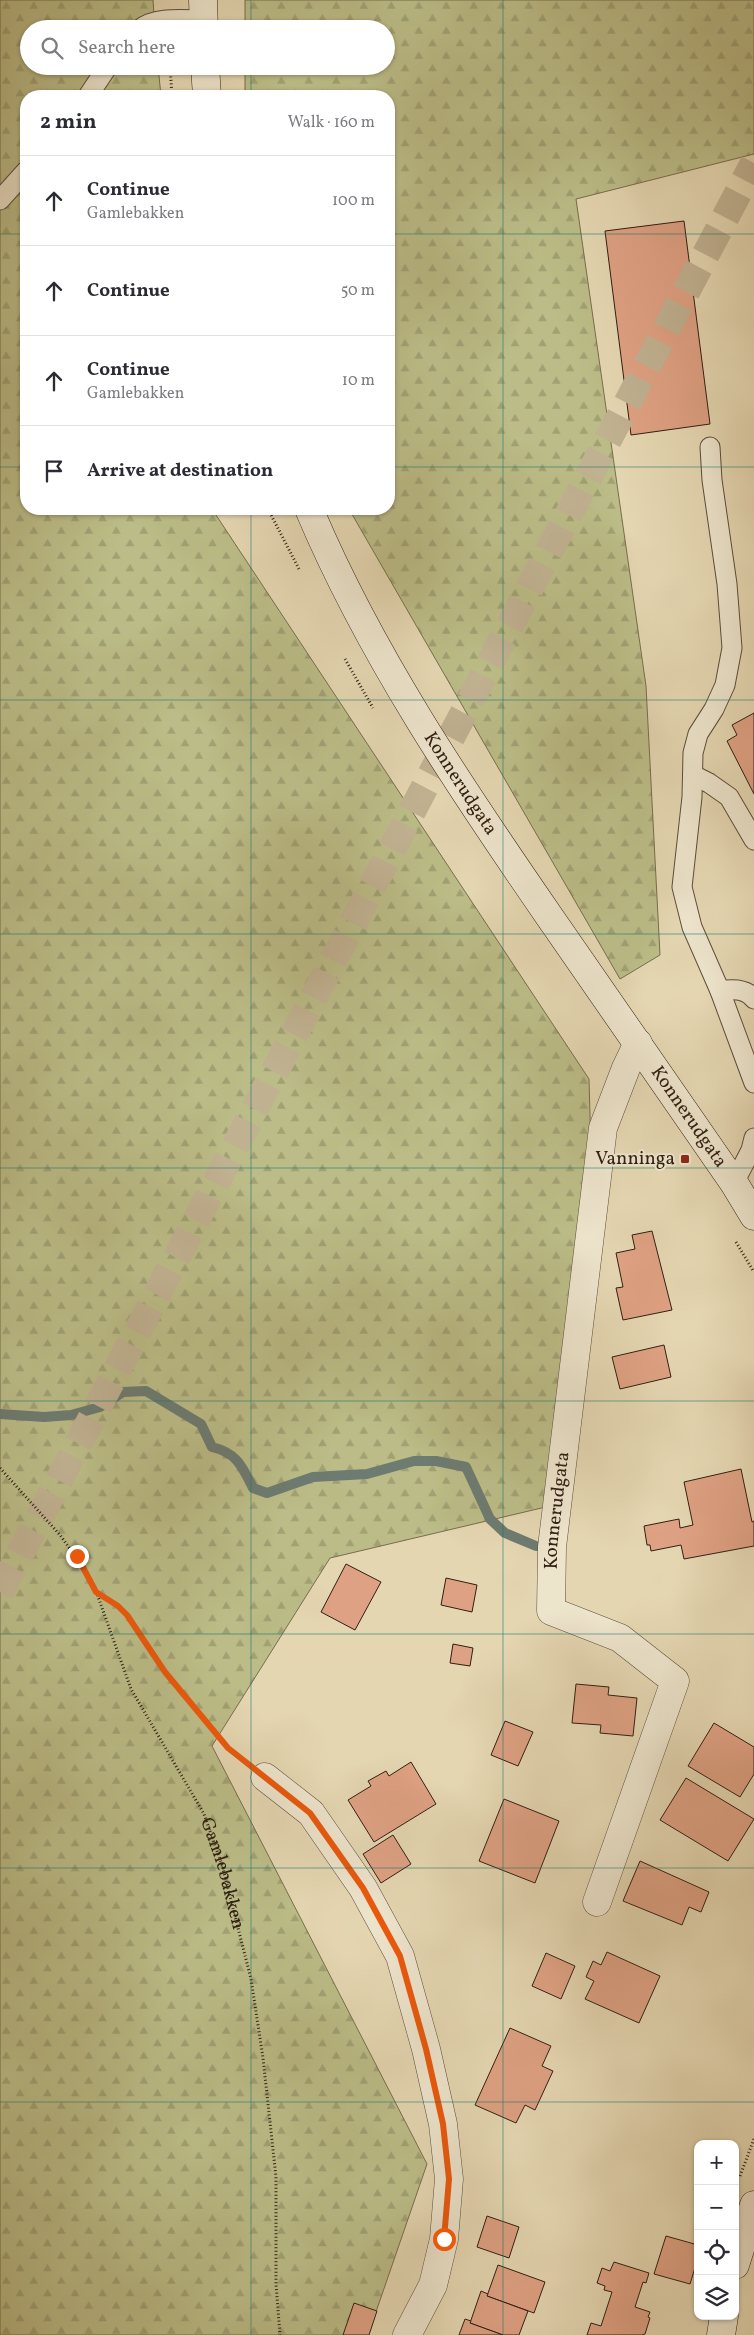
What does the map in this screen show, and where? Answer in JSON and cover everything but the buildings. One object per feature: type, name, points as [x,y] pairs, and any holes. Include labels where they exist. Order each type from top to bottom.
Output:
[{"type":"street","points":[[206,75],[207,90]]},
{"type":"street","name":"Konnerudgata","points":[[312,515],[356,607],[454,776],[734,1183],[754,1216]]},
{"type":"street","name":"Konnerudgata","points":[[597,1902],[675,1681],[620,1638],[551,1611],[552,1548],[603,1128],[626,1068],[638,1043]]},
{"type":"street","points":[[265,1777],[310,1813],[363,1888],[400,1956],[426,2049],[443,2124],[449,2179],[444,2239],[433,2285],[407,2335]]},
{"type":"street","points":[[739,2252],[754,2205]]},
{"type":"street","points":[[721,2335],[723,2320]]},
{"type":"lane","points":[[173,20],[203,16]]},
{"type":"lane","points":[[92,90],[102,75]]},
{"type":"lane","points":[[0,200],[20,178]]},
{"type":"lane","points":[[710,447],[712,480],[727,584],[732,648],[725,685],[714,709],[698,734],[693,753],[693,775],[682,888],[692,927],[720,991],[754,1083]]},
{"type":"lane","points":[[693,775],[709,783],[729,797],[754,840]]},
{"type":"lane","points":[[720,991],[735,988],[752,996],[754,999]]},
{"type":"lane","points":[[734,1183],[752,1150],[754,1138]]},
{"type":"path","points":[[171,75],[172,90]]},
{"type":"path","name":"Gamlebakken","points":[[0,1468],[77,1556],[96,1592],[132,1689],[204,1814],[222,1864],[251,1980],[263,2058],[276,2177],[276,2284],[280,2335]]},
{"type":"path","points":[[96,1592],[118,1606],[127,1615],[165,1672],[228,1748],[265,1777]]},
{"type":"path","points":[[739,2180],[754,2139]]},
{"type":"green space","points":[[0,0],[153,0],[154,20],[20,20],[20,75],[159,75],[160,90],[20,90],[20,515],[216,515],[589,1079],[592,1188],[550,1506],[330,1558],[212,1746],[427,2164],[368,2335],[0,2335]]},
{"type":"green space","points":[[245,0],[754,0],[754,154],[576,199],[646,686],[660,955],[620,979],[352,515],[395,515],[395,90],[245,90],[245,75],[395,75],[395,20],[245,20]]},
{"type":"waterway","points":[[0,1414],[44,1417],[71,1415],[100,1407],[123,1392],[146,1391],[201,1424],[212,1447],[233,1457],[242,1467],[253,1488],[267,1493],[313,1477],[367,1474],[414,1461],[436,1461],[466,1467],[490,1519],[505,1533],[536,1546]]},
{"type":"tunnel","points":[[0,1592],[754,163]]},
{"type":"place","name":"Vanninga","points":[[685,1159]]},
{"type":"route","points":[[77,1556],[96,1592],[118,1606],[127,1615],[165,1672],[228,1748],[310,1813],[363,1888],[400,1956],[426,2049],[443,2124],[449,2179],[444,2239]]}]
